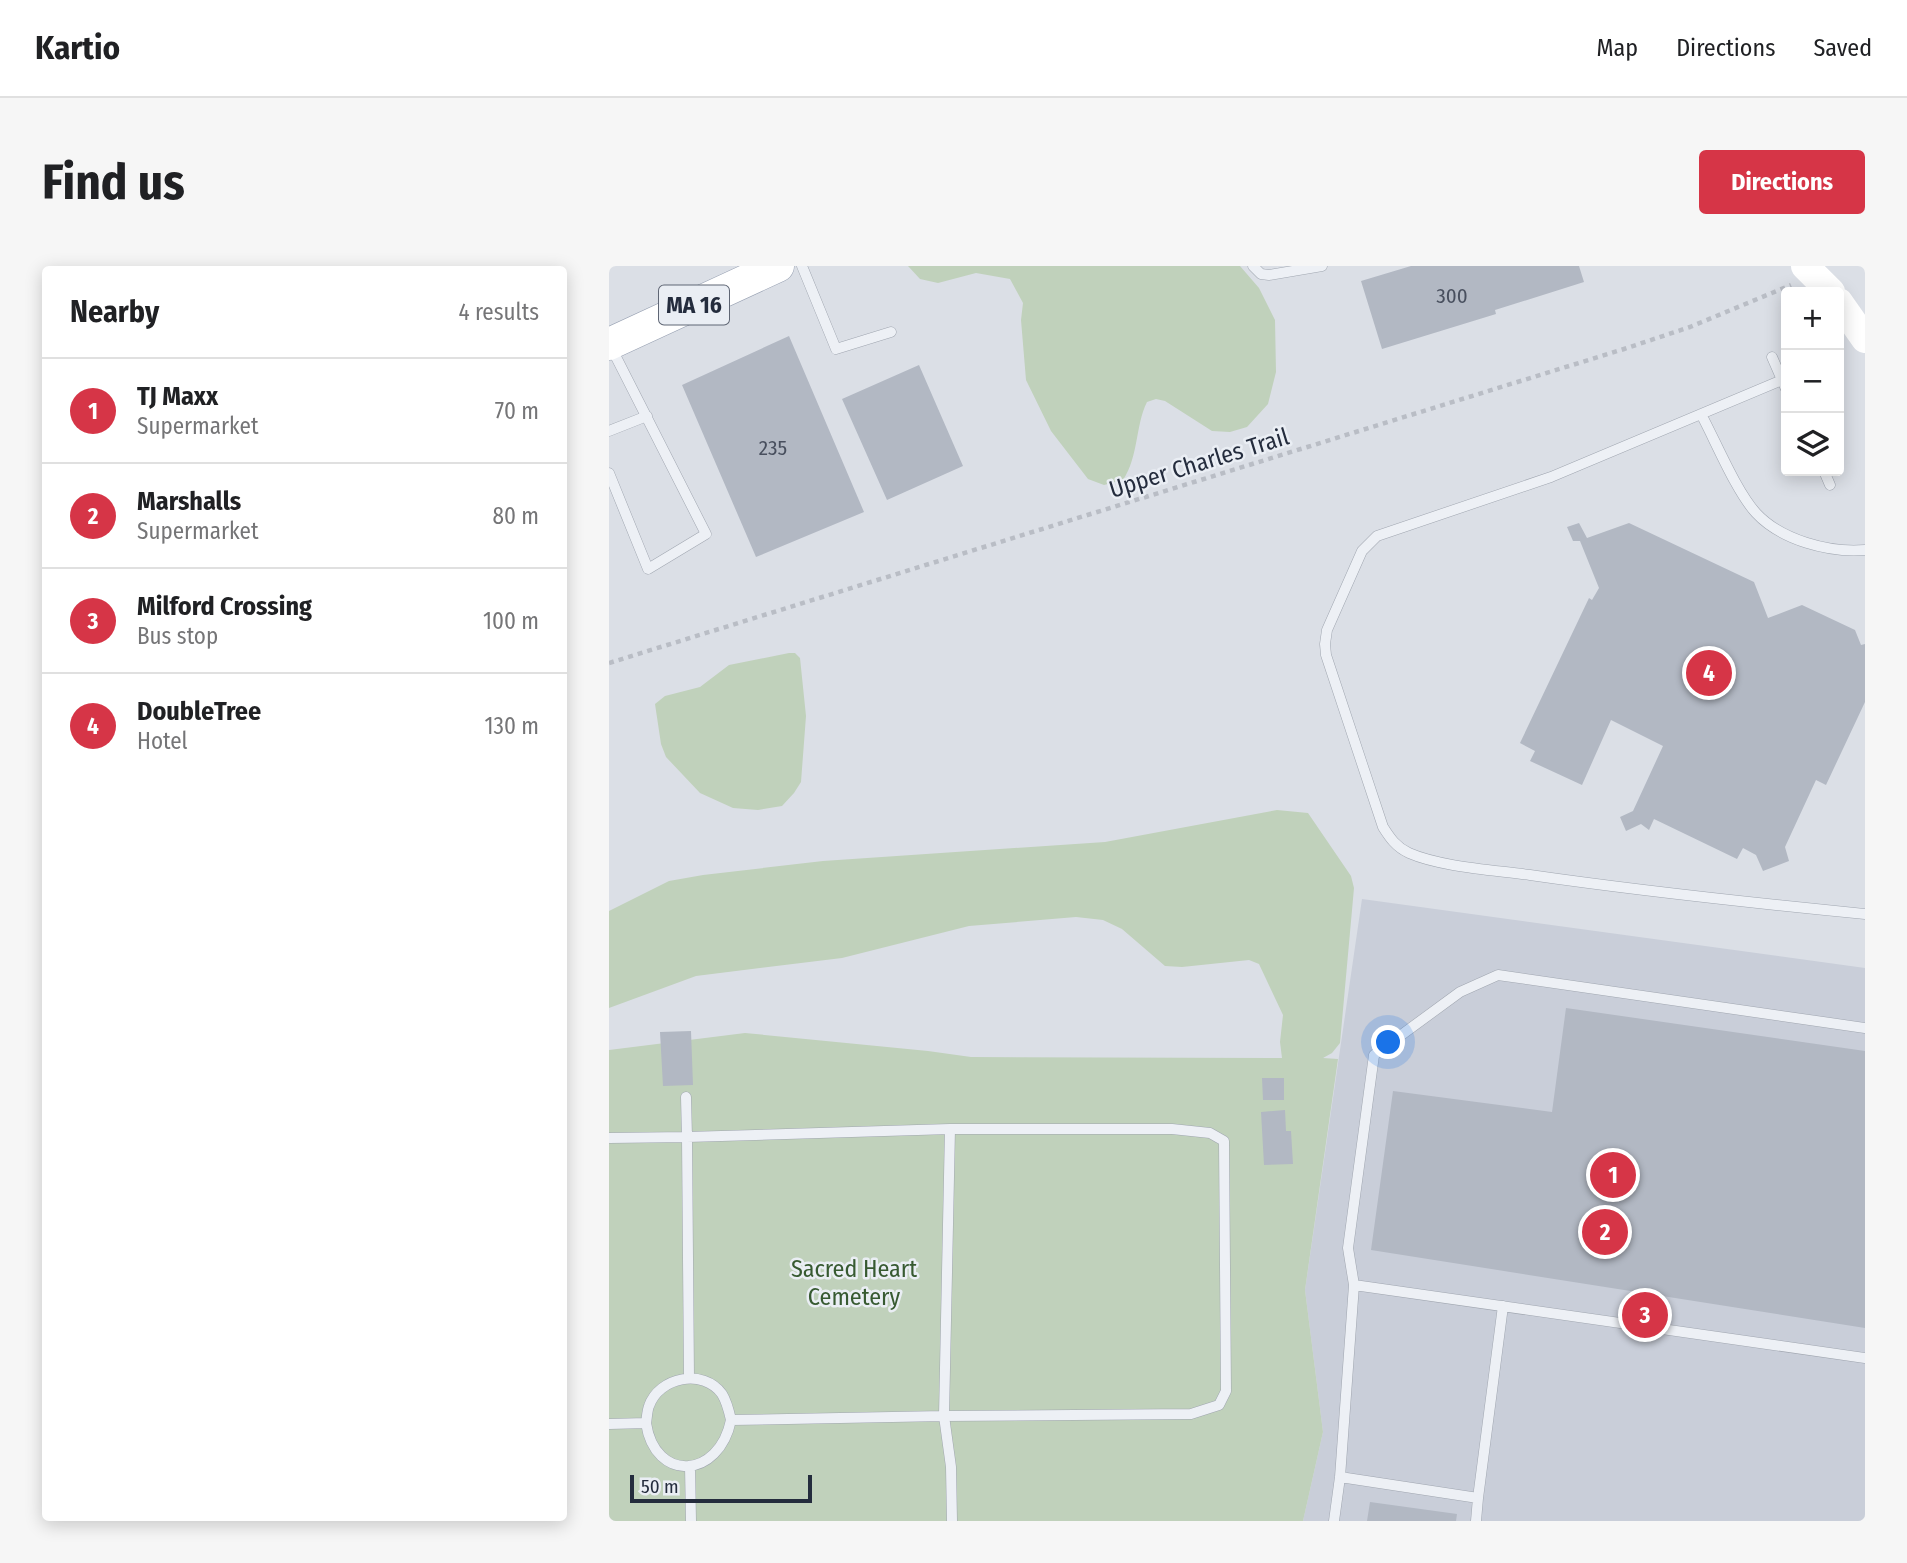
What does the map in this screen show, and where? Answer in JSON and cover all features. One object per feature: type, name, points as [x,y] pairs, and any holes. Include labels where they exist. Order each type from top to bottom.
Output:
[{"type":"main road","name":"MA 16","points":[[609,344],[778,266]]},
{"type":"main road","points":[[1800,275],[1822,287]]},
{"type":"main road","points":[[1844,309],[1865,340]]},
{"type":"lane","points":[[802,266],[836,349],[891,332]]},
{"type":"lane","points":[[1252,266],[1261,274],[1269,275],[1322,266]]},
{"type":"lane","points":[[609,344],[706,534],[648,569],[609,472]]},
{"type":"lane","points":[[1772,357],[1781,378]]},
{"type":"lane","points":[[1781,386],[1701,414],[1551,477],[1377,536],[1362,551],[1327,630],[1326,655],[1383,827],[1392,842],[1407,852],[1471,867],[1711,898],[1865,914]]},
{"type":"lane","points":[[1701,414],[1746,500],[1770,525],[1809,543],[1833,549],[1865,550]]},
{"type":"lane","points":[[609,431],[647,416]]},
{"type":"lane","points":[[1826,476],[1830,485]]},
{"type":"lane","points":[[1333,1521],[1340,1477],[1354,1285],[1348,1248],[1374,1055],[1460,992],[1498,975],[1865,1028]]},
{"type":"lane","points":[[686,1097],[689,1378]]},
{"type":"lane","points":[[950,1129],[944,1416],[951,1468],[952,1521]]},
{"type":"lane","points":[[609,1138],[950,1129],[1172,1129],[1210,1133],[1224,1141],[1226,1391],[1219,1405],[1191,1414],[731,1420]]},
{"type":"lane","points":[[1354,1285],[1865,1358]]},
{"type":"lane","points":[[1476,1521],[1503,1306]]},
{"type":"lane","points":[[689,1378],[706,1381],[721,1393],[729,1408],[731,1420],[722,1448],[708,1461],[690,1466],[670,1463],[656,1452],[648,1441],[646,1423],[649,1406],[657,1393],[670,1382],[689,1378]]},
{"type":"lane","points":[[609,1424],[646,1423]]},
{"type":"lane","points":[[690,1466],[691,1521]]},
{"type":"lane","points":[[1340,1477],[1478,1498]]},
{"type":"path","name":"Upper Charles Trail","points":[[609,663],[1611,354],[1683,330],[1800,275]]},
{"type":"shaded area","points":[[1362,899],[1865,968],[1865,1521],[1303,1521],[1323,1432],[1305,1290]]},
{"type":"green space","points":[[908,266],[1240,266],[1259,288],[1275,320],[1276,372],[1268,404],[1247,427],[1230,432],[1212,431],[1165,401],[1156,399],[1147,402],[1140,421],[1132,461],[1123,480],[1104,485],[1088,479],[1051,431],[1026,380],[1021,320],[1023,303],[1010,279],[976,273],[938,283],[920,279]]},
{"type":"green space","points":[[795,653],[800,658],[806,716],[801,782],[782,806],[758,810],[733,808],[700,793],[666,757],[661,744],[655,704],[665,696],[700,687],[729,665]]},
{"type":"green space","name":"Sacred Heart Cemetery","points":[[1277,810],[1308,813],[1351,876],[1354,888],[1340,1043],[1332,1053],[1323,1058],[1338,1059],[1305,1290],[1323,1432],[1303,1521],[609,1521],[609,1050],[745,1033],[971,1057],[1282,1058],[1280,1042],[1283,1015],[1259,964],[1249,960],[1182,967],[1165,966],[1122,929],[1103,920],[1076,917],[969,926],[842,958],[696,976],[609,1008],[609,911],[669,881],[703,875],[823,861],[1105,842]]},
{"type":"building","points":[[1411,266],[1579,266],[1584,282],[1495,310],[1496,314],[1382,349],[1361,281]]},
{"type":"building","points":[[789,336],[864,512],[756,557],[682,385]]},
{"type":"building","points":[[919,365],[963,466],[887,500],[842,399]]},
{"type":"building","points":[[1579,523],[1587,538],[1629,523],[1754,582],[1768,618],[1802,605],[1855,630],[1861,645],[1865,644],[1865,702],[1826,785],[1816,780],[1785,847],[1789,861],[1763,871],[1756,855],[1743,848],[1737,859],[1654,819],[1649,830],[1641,824],[1626,831],[1620,817],[1633,811],[1663,746],[1611,720],[1582,785],[1530,761],[1535,751],[1520,743],[1589,598],[1592,600],[1599,588],[1580,541],[1573,541],[1567,527]]},
{"type":"building","points":[[1566,1008],[1865,1051],[1865,1328],[1371,1250],[1393,1091],[1552,1112]]},
{"type":"building","points":[[691,1031],[693,1085],[663,1086],[660,1032]]},
{"type":"building","points":[[1262,1078],[1284,1078],[1284,1100],[1263,1100]]},
{"type":"building","points":[[1285,1110],[1286,1131],[1291,1131],[1293,1164],[1264,1165],[1261,1112]]},
{"type":"building","points":[[1370,1502],[1457,1514],[1456,1521],[1367,1521]]},
{"type":"place","name":"DoubleTree","points":[[1709,673]]},
{"type":"place","name":"TJ Maxx","points":[[1613,1175]]},
{"type":"place","name":"Marshalls","points":[[1605,1232]]},
{"type":"place","name":"Milford Crossing","points":[[1645,1315]]}]
